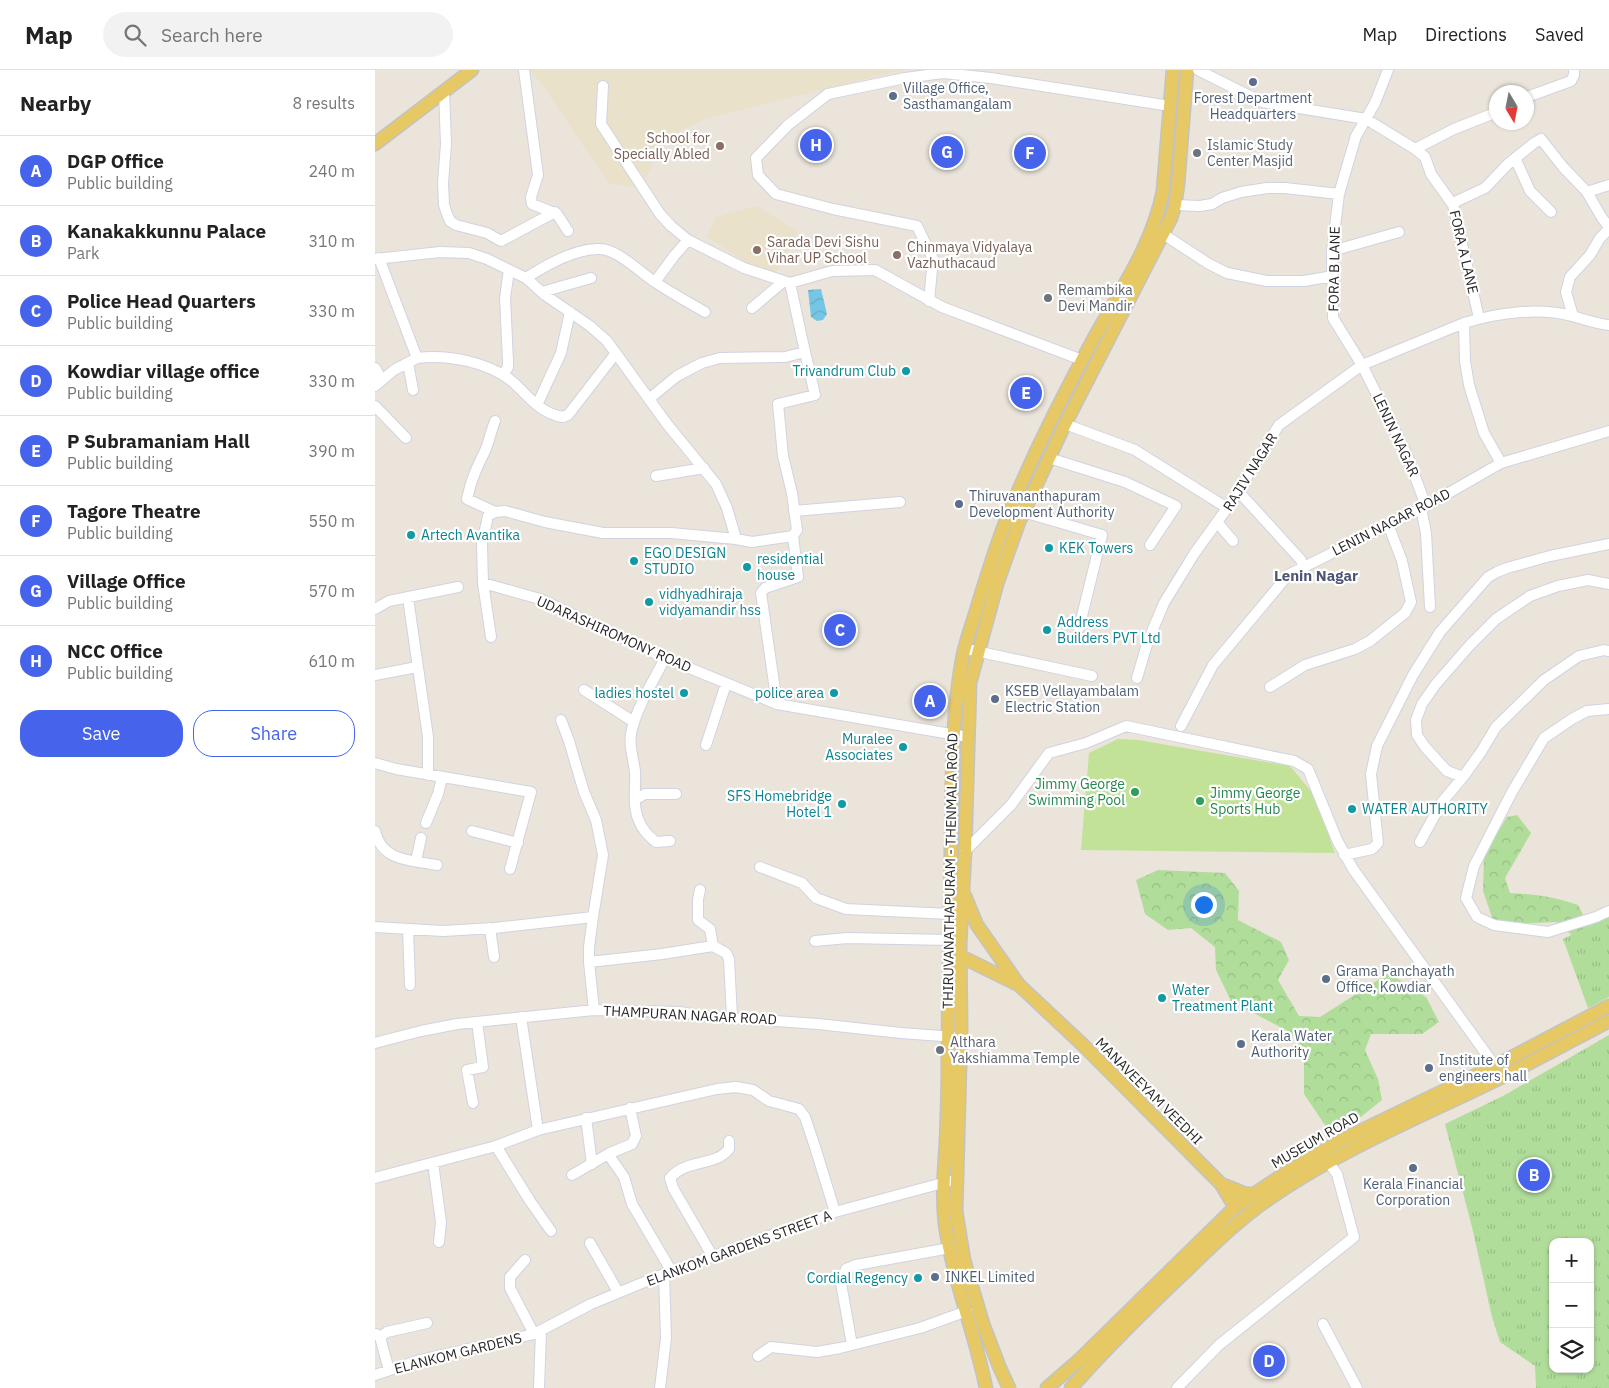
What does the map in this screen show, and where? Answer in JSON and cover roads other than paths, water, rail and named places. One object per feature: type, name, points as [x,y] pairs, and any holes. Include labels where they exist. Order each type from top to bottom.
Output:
[{"type":"main road","points":[[375,144],[472,70]]},
{"type":"main road","points":[[986,1388],[950,1248],[944,1210],[948,1107],[948,1037],[954,955],[949,940],[957,702],[965,648],[992,561],[1017,510],[1027,474],[1082,360],[1150,233],[1159,210],[1163,191],[1173,70]]},
{"type":"main road","name":"THIRUVANATHAPURAM - THENMALA ROAD","points":[[1009,1388],[983,1324],[964,1260],[956,1211],[961,1038],[954,955],[965,850],[970,683],[1017,510],[1049,458],[1163,234],[1175,205],[1187,70]]},
{"type":"main road","name":"MANAVEEYAM VEEDHI","points":[[962,891],[977,925],[1019,985],[1083,1045],[1221,1184],[1235,1207]]},
{"type":"main road","points":[[954,955],[1019,985]]},
{"type":"main road","name":"MUSEUM ROAD","points":[[1084,1364],[1235,1207],[1254,1194],[1294,1167],[1343,1140],[1495,1066],[1609,1006]]},
{"type":"main road","name":"MUSEUM ROAD","points":[[1084,1364],[1245,1216],[1271,1197],[1400,1125],[1502,1077],[1609,1021]]},
{"type":"main road","points":[[1221,1184],[1246,1194],[1254,1194]]},
{"type":"main road","points":[[1047,1388],[1084,1364]]},
{"type":"main road","points":[[1071,1388],[1084,1364]]},
{"type":"street","points":[[524,70],[538,175],[531,197],[532,204],[555,212],[568,231]]},
{"type":"street","points":[[1198,70],[1262,102],[1366,119]]},
{"type":"street","name":"FORA B LANE","points":[[1362,365],[1333,318],[1332,251],[1339,194],[1357,136],[1375,103],[1388,70]]},
{"type":"street","points":[[1534,94],[1571,81],[1574,70]]},
{"type":"street","points":[[929,301],[933,259],[917,226],[833,209],[776,194],[758,176],[756,158],[788,125],[828,94],[905,78],[943,73],[991,78],[1170,106]]},
{"type":"street","points":[[603,86],[601,124],[660,214],[671,226],[688,240],[744,268],[787,282]]},
{"type":"street","points":[[444,91],[446,144],[444,190],[445,205],[450,221],[456,225],[487,233],[501,241],[555,212]]},
{"type":"street","points":[[1415,149],[1454,128],[1489,115]]},
{"type":"street","name":"FORA A LANE","points":[[1366,119],[1425,157],[1431,174],[1453,205],[1479,318]]},
{"type":"street","points":[[1453,205],[1457,201],[1485,188],[1515,158],[1541,139],[1563,167],[1587,192],[1609,228],[1600,238],[1590,255],[1571,277],[1566,292],[1573,316]]},
{"type":"street","points":[[1515,158],[1531,191],[1551,212]]},
{"type":"street","points":[[1587,192],[1609,185]]},
{"type":"street","points":[[1175,205],[1200,206],[1212,204],[1222,198],[1241,192],[1267,188],[1339,194]]},
{"type":"street","points":[[1332,251],[1399,232]]},
{"type":"street","points":[[1163,234],[1209,264],[1227,273],[1267,281],[1305,281],[1333,276]]},
{"type":"street","points":[[655,282],[688,240]]},
{"type":"street","points":[[526,278],[560,259],[601,248],[616,254],[655,282],[705,312]]},
{"type":"street","points":[[413,390],[412,360],[377,258],[455,252],[478,256],[509,270],[526,278],[607,341],[667,424],[716,484],[727,508],[737,539]]},
{"type":"street","points":[[503,375],[508,368],[509,361],[505,298],[509,270]]},
{"type":"street","points":[[752,308],[787,282],[832,271],[875,270],[929,301],[1082,360]]},
{"type":"street","points":[[542,292],[591,278]]},
{"type":"street","points":[[777,704],[761,593],[765,588],[798,577],[793,536],[797,530],[783,456],[778,404],[815,395],[787,282]]},
{"type":"street","points":[[537,405],[561,352],[570,312]]},
{"type":"street","points":[[1362,365],[1479,318],[1545,312],[1573,316],[1584,321],[1609,325]]},
{"type":"street","points":[[1464,323],[1465,360],[1469,385],[1484,433],[1501,463]]},
{"type":"street","points":[[649,399],[677,376],[702,362],[720,358],[785,357],[805,352]]},
{"type":"street","points":[[375,368],[378,383],[394,370],[412,360],[426,357],[480,364],[503,375],[546,411],[563,418],[568,415],[615,353]]},
{"type":"street","name":"RAJIV NAGAR","points":[[1137,678],[1148,641],[1164,603],[1194,554],[1239,492],[1279,425],[1362,365]]},
{"type":"street","name":"LENIN NAGAR","points":[[1362,365],[1407,456],[1423,507],[1431,607]]},
{"type":"street","points":[[375,406],[406,438]]},
{"type":"street","points":[[495,421],[485,450],[471,480],[467,499],[495,512]]},
{"type":"street","points":[[1065,424],[1135,450],[1227,508]]},
{"type":"street","name":"LENIN NAGAR ROAD","points":[[1181,726],[1213,666],[1288,575],[1423,507],[1501,463],[1609,431]]},
{"type":"street","points":[[1049,458],[1125,482],[1176,506],[1150,545]]},
{"type":"street","points":[[656,476],[703,468]]},
{"type":"street","points":[[1239,492],[1301,560],[1303,566]]},
{"type":"street","points":[[794,511],[900,502]]},
{"type":"street","points":[[1017,510],[1102,535],[1079,628]]},
{"type":"street","points":[[491,637],[483,583],[482,543],[488,516],[495,512],[505,511],[545,522],[603,533],[671,533],[752,542],[793,536]]},
{"type":"street","points":[[1217,522],[1233,541]]},
{"type":"street","points":[[1270,687],[1305,665],[1355,649],[1370,641],[1405,613],[1411,602],[1402,560],[1388,524]]},
{"type":"street","points":[[1344,854],[1372,849],[1378,843],[1371,774],[1377,746],[1413,675],[1431,645],[1456,614],[1488,577],[1502,570],[1550,556],[1609,544]]},
{"type":"street","points":[[1463,777],[1447,771],[1425,747],[1417,735],[1416,720],[1422,704],[1436,684],[1495,619],[1530,596],[1558,586],[1589,580],[1609,584]]},
{"type":"street","name":"UDARASHIROMONY ROAD","points":[[483,583],[540,600],[665,658],[777,704],[968,737]]},
{"type":"street","points":[[375,609],[389,602],[458,588]]},
{"type":"street","points":[[408,598],[428,737],[428,774]]},
{"type":"street","points":[[965,648],[1092,676]]},
{"type":"street","points":[[1420,842],[1442,802],[1481,752],[1496,727],[1544,680],[1579,656],[1604,650],[1609,651]]},
{"type":"street","points":[[665,658],[634,722],[630,738],[635,772],[637,815],[646,833],[656,842],[670,841]]},
{"type":"street","points":[[375,675],[417,668]]},
{"type":"street","points":[[706,745],[725,684]]},
{"type":"street","points":[[583,690],[634,722]]},
{"type":"street","points":[[1609,709],[1587,711],[1572,718],[1544,738],[1512,792],[1474,866],[1466,898],[1477,916],[1494,925],[1548,932],[1597,917],[1609,911]]},
{"type":"street","points":[[561,720],[584,792],[596,820],[603,855],[593,917],[589,962],[594,1010]]},
{"type":"street","points":[[965,850],[1011,805],[1049,753],[1086,743],[1126,726],[1294,761],[1308,769],[1344,854],[1495,1066]]},
{"type":"street","points":[[375,763],[442,778],[531,792],[510,870]]},
{"type":"street","points":[[426,823],[442,778]]},
{"type":"street","points":[[636,798],[645,794],[676,794]]},
{"type":"street","points":[[375,831],[380,846],[387,853],[437,865]]},
{"type":"street","points":[[472,831],[518,843]]},
{"type":"street","points":[[416,861],[421,838]]},
{"type":"street","points":[[760,867],[802,883],[817,898],[846,909],[950,914]]},
{"type":"street","points":[[700,890],[698,920],[710,929],[713,946]]},
{"type":"street","points":[[375,927],[443,931],[593,917]]},
{"type":"street","points":[[490,928],[494,957]]},
{"type":"street","points":[[408,929],[409,985]]},
{"type":"street","points":[[815,940],[847,938],[949,940]]},
{"type":"street","points":[[589,962],[713,946],[726,953],[729,959],[731,1017]]},
{"type":"street","name":"THAMPURAN NAGAR ROAD","points":[[375,1043],[421,1031],[477,1022],[594,1010],[679,1012],[704,1016],[818,1024],[961,1038]]},
{"type":"street","points":[[521,1017],[538,1130]]},
{"type":"street","points":[[473,1103],[467,1070],[483,1067],[477,1022]]},
{"type":"street","points":[[375,1178],[496,1146],[538,1130],[586,1118],[717,1089],[736,1088],[753,1090],[769,1101],[799,1110],[805,1117],[835,1212]]},
{"type":"street","points":[[572,1175],[607,1154],[632,1144],[635,1136],[630,1108]]},
{"type":"street","points":[[586,1118],[592,1164]]},
{"type":"street","points":[[713,1257],[673,1188],[670,1178],[682,1167],[721,1156],[729,1149],[729,1141]]},
{"type":"street","points":[[496,1146],[529,1201],[551,1231]]},
{"type":"street","points":[[607,1154],[624,1177],[632,1204],[668,1273],[666,1338],[660,1388]]},
{"type":"street","points":[[433,1163],[441,1222],[439,1242]]},
{"type":"street","points":[[1177,1388],[1219,1346],[1354,1237],[1337,1174],[1329,1163]]},
{"type":"street","name":"ELANKOM GARDENS STREET A","points":[[538,1333],[618,1292],[835,1212],[944,1182],[958,1180]]},
{"type":"street","name":"MANAVEEYAM VEEDHI","points":[[1235,1207],[1245,1216]]},
{"type":"street","points":[[590,1243],[618,1292]]},
{"type":"street","points":[[853,1345],[841,1283],[845,1269],[950,1248]]},
{"type":"street","points":[[525,1260],[510,1277],[510,1288],[538,1333],[539,1388]]},
{"type":"street","points":[[758,1356],[771,1348],[817,1352],[853,1345],[920,1328],[967,1311]]},
{"type":"street","points":[[389,1370],[378,1335],[427,1323]]},
{"type":"street","points":[[1323,1324],[1356,1387]]},
{"type":"street","name":"ELANKOM GARDENS","points":[[375,1375],[420,1360],[538,1333]]},
{"type":"water","points":[[821,289],[827,314],[823,320],[817,321],[811,317],[808,290]]},
{"type":"place","name":"Forest Department Headquarters","points":[[1253,82]]},
{"type":"place","name":"Village Office, Sasthamangalam","points":[[893,96]]},
{"type":"place","name":"NCC Office","points":[[816,145]]},
{"type":"place","name":"School for Specially Abled","points":[[720,146]]},
{"type":"place","name":"Village Office","points":[[947,152]]},
{"type":"place","name":"Tagore Theatre","points":[[1030,153]]},
{"type":"place","name":"Islamic Study Center Masjid","points":[[1197,153]]},
{"type":"place","name":"Sarada Devi Sishu Vihar UP School","points":[[757,250]]},
{"type":"place","name":"Chinmaya Vidyalaya Vazhuthacaud","points":[[897,255]]},
{"type":"place","name":"Remambika Devi Mandir","points":[[1048,298]]},
{"type":"place","name":"Trivandrum Club","points":[[906,371]]},
{"type":"place","name":"P Subramaniam Hall","points":[[1026,393]]},
{"type":"place","name":"Thiruvananthapuram Development Authority","points":[[959,504]]},
{"type":"place","name":"Artech Avantika","points":[[411,535]]},
{"type":"place","name":"KEK Towers","points":[[1049,548]]},
{"type":"place","name":"EGO DESIGN STUDIO","points":[[634,561]]},
{"type":"place","name":"residential house","points":[[747,567]]},
{"type":"place","name":"vidhyadhiraja vidyamandir hss","points":[[649,602]]},
{"type":"place","name":"Police Head Quarters","points":[[840,630]]},
{"type":"place","name":"Address Builders PVT Ltd","points":[[1047,630]]},
{"type":"place","name":"ladies hostel","points":[[684,693]]},
{"type":"place","name":"police area","points":[[834,693]]},
{"type":"place","name":"KSEB Vellayambalam Electric Station","points":[[995,699]]},
{"type":"place","name":"DGP Office","points":[[930,701]]},
{"type":"place","name":"Muralee Associates","points":[[903,747]]},
{"type":"place","name":"Jimmy George Swimming Pool","points":[[1135,792]]},
{"type":"place","name":"Jimmy George Sports Hub","points":[[1200,801]]},
{"type":"place","name":"SFS Homebridge Hotel 1","points":[[842,804]]},
{"type":"place","name":"WATER AUTHORITY","points":[[1352,809]]},
{"type":"place","name":"Grama Panchayath Office, Kowdiar","points":[[1326,979]]},
{"type":"place","name":"Water Treatment Plant","points":[[1162,998]]},
{"type":"place","name":"Kerala Water Authority","points":[[1241,1044]]},
{"type":"place","name":"Althara Yakshiamma Temple","points":[[940,1050]]},
{"type":"place","name":"Institute of engineers hall","points":[[1429,1068]]},
{"type":"place","name":"Kerala Financial Corporation","points":[[1413,1168]]},
{"type":"place","name":"Kanakakkunnu Palace","points":[[1534,1175]]},
{"type":"place","name":"INKEL Limited","points":[[935,1277]]},
{"type":"place","name":"Cordial Regency","points":[[918,1278]]},
{"type":"place","name":"Kowdiar village office","points":[[1269,1361]]},
{"type":"district","name":"Lenin Nagar","points":[[1316,576]]}]
